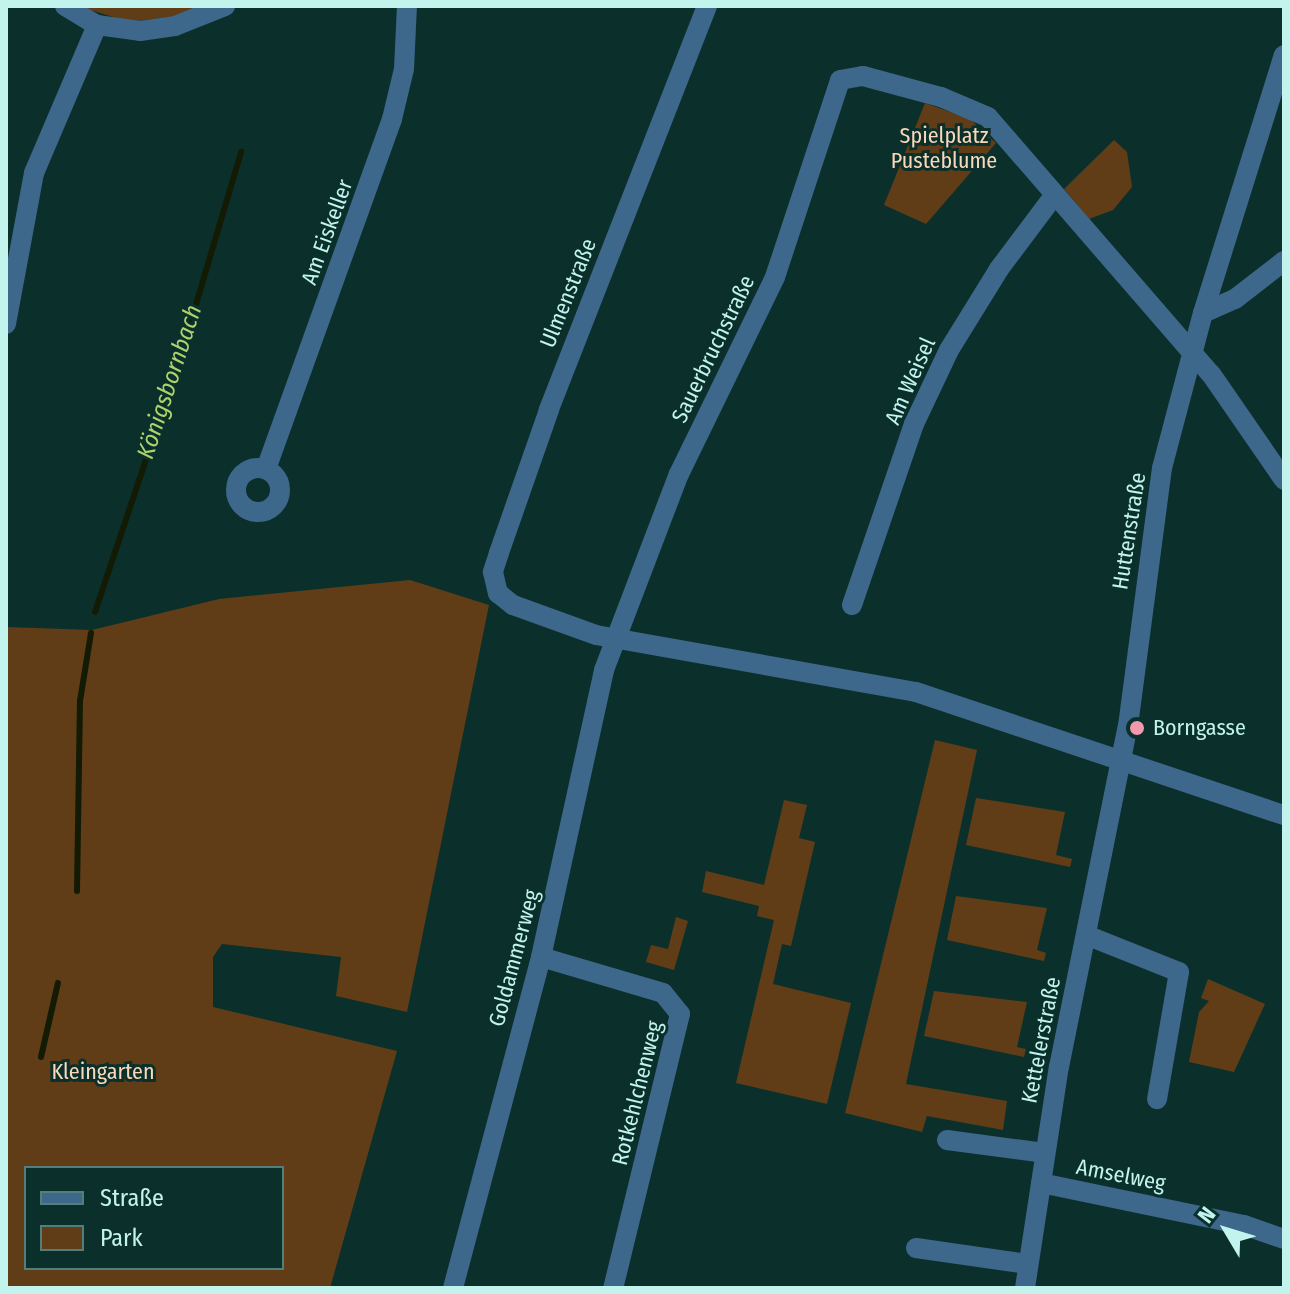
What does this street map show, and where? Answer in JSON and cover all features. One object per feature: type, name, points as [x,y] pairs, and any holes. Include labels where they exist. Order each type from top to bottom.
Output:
[{"type":"street","points":[[65,6],[97,25],[158,29],[225,6]]},
{"type":"street","name":"Am Eiskeller","points":[[266,469],[392,119],[404,69],[407,6]]},
{"type":"street","name":"Ulmenstraße","points":[[616,639],[504,599],[494,583],[499,553],[573,345],[707,6]]},
{"type":"street","points":[[6,324],[34,173],[97,25]]},
{"type":"street","name":"Huttenstraße","points":[[1121,760],[1152,526],[1203,313],[1280,86],[1284,55]]},
{"type":"street","name":"Sauerbruchstraße","points":[[616,639],[679,474],[775,277],[844,77],[873,78],[984,114],[1053,197]]},
{"type":"street","points":[[1053,197],[1192,353],[1284,480]]},
{"type":"street","name":"Am Weisel","points":[[852,605],[914,424],[949,350],[999,269],[1053,197]]},
{"type":"street","points":[[1203,313],[1235,299],[1284,261]]},
{"type":"street","points":[[616,639],[916,692],[1284,815]]},
{"type":"street","name":"Goldammerweg","points":[[453,1288],[541,957],[604,670],[616,639]]},
{"type":"street","name":"Kettelerstraße","points":[[1025,1288],[1044,1153],[1121,760]]},
{"type":"street","points":[[1086,935],[1179,972],[1157,1099]]},
{"type":"street","name":"Rotkehlchenweg","points":[[541,957],[663,993],[680,1014],[613,1288]]},
{"type":"street","points":[[947,1140],[1044,1153]]},
{"type":"street","name":"Amselweg","points":[[1041,1183],[1244,1225],[1284,1239]]},
{"type":"street","points":[[916,1248],[1027,1264]]},
{"type":"green space","points":[[78,6],[201,6],[179,16],[129,22]]},
{"type":"green space","name":"Spielplatz Pusteblume","points":[[925,103],[970,119],[996,143],[926,224],[884,205]]},
{"type":"green space","points":[[1114,140],[1127,152],[1132,187],[1113,210],[1089,219],[1064,189]]},
{"type":"green space","name":"Kleingarten","points":[[410,580],[489,605],[407,1012],[336,996],[341,957],[222,944],[213,957],[213,1007],[397,1051],[330,1288],[6,1288],[6,627],[92,630],[219,599]]},
{"type":"green space","points":[[935,740],[977,750],[906,1084],[1007,1101],[1003,1130],[927,1116],[922,1132],[845,1113]]},
{"type":"green space","points":[[976,798],[1065,812],[1056,855],[1072,859],[1070,867],[966,845]]},
{"type":"green space","points":[[784,800],[807,805],[799,838],[815,842],[791,946],[782,944],[773,984],[851,1003],[827,1104],[736,1083],[774,920],[757,916],[759,906],[702,892],[706,871],[764,885]]},
{"type":"green space","points":[[956,896],[1047,908],[1037,950],[1046,953],[1044,961],[947,940]]},
{"type":"green space","points":[[676,917],[688,921],[674,970],[646,962],[651,945],[668,949]]},
{"type":"green space","points":[[1208,979],[1265,1004],[1234,1072],[1189,1062],[1199,1012],[1209,1001],[1201,998]]},
{"type":"green space","points":[[934,991],[1027,1002],[1017,1047],[1026,1049],[1024,1057],[924,1036]]},
{"type":"waterway","name":"Königsbornbach","points":[[95,612],[181,355],[241,152]]},
{"type":"waterway","name":"Königsbornbach","points":[[77,891],[80,701],[91,633]]},
{"type":"waterway","name":"Königsbornbach","points":[[41,1057],[58,983]]},
{"type":"place","name":"Borngasse","points":[[1137,728]]}]
